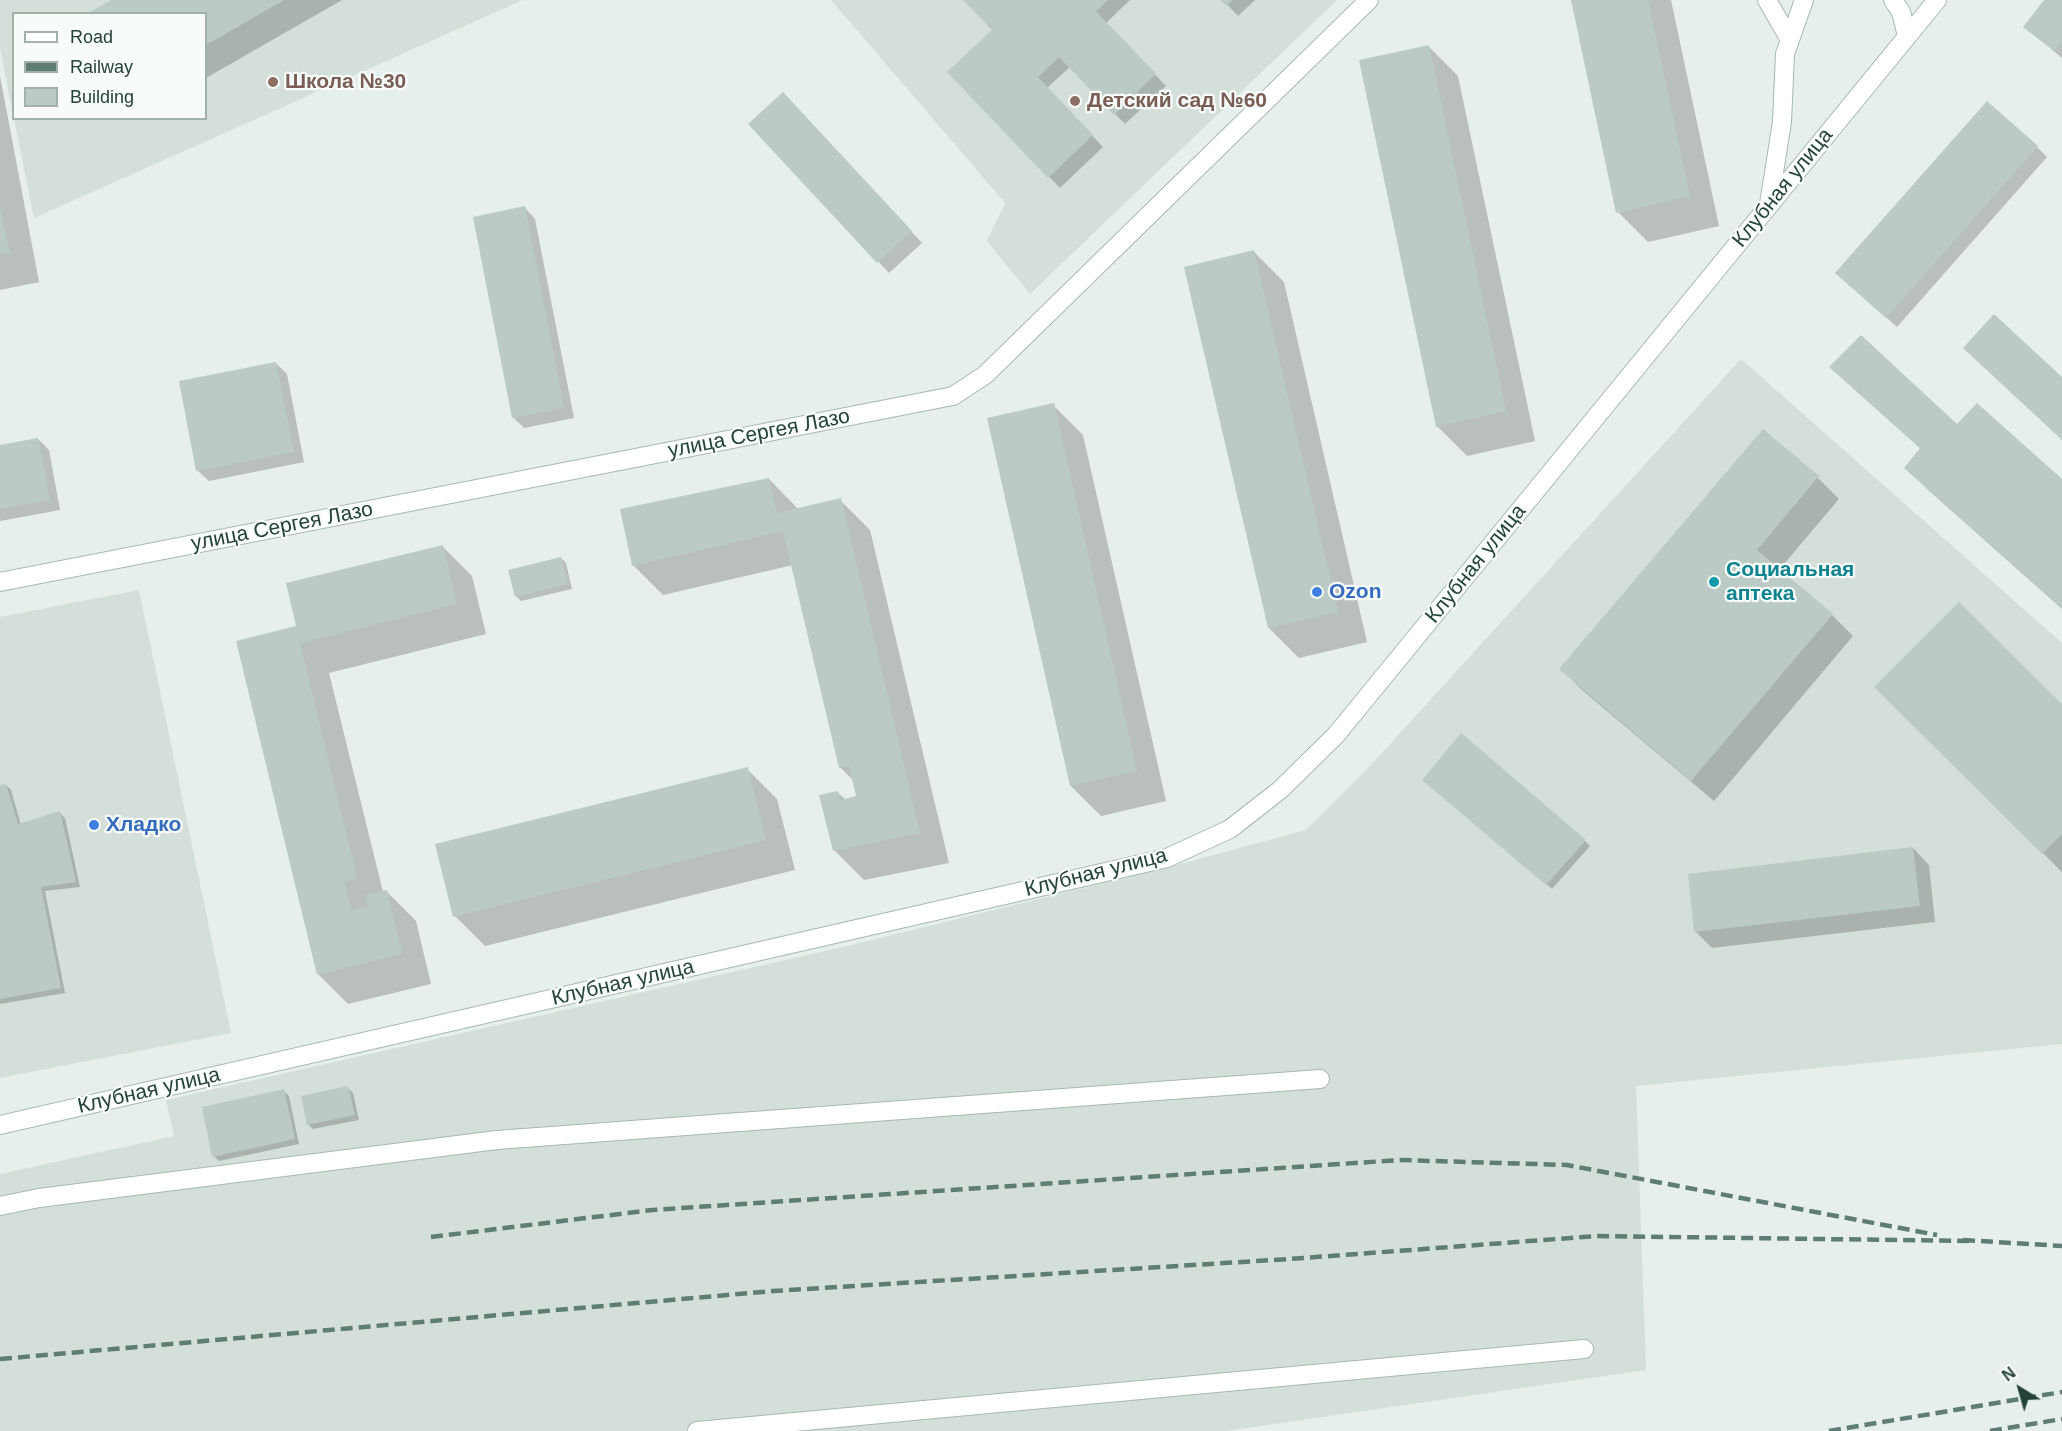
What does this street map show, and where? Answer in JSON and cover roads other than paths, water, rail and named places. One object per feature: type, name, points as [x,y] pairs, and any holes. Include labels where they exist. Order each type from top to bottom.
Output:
[{"type":"street","name":"улица Сергея Лазо","points":[[0,582],[953,396],[985,375],[1369,0]]},
{"type":"street","points":[[1767,0],[1790,40]]},
{"type":"street","points":[[1769,206],[1782,122],[1785,54],[1804,0]]},
{"type":"street","points":[[1893,0],[1901,12],[1907,36]]},
{"type":"street","name":"Клубная улица","points":[[0,1125],[1167,858],[1230,829],[1280,790],[1336,735],[1937,0]]},
{"type":"street","points":[[0,1206],[39,1198],[497,1140],[1320,1079]]},
{"type":"street","points":[[697,1431],[1584,1349]]},
{"type":"railway","points":[[431,1237],[652,1210],[1400,1160],[1567,1165],[1937,1235]]},
{"type":"railway","points":[[0,1359],[773,1291],[1290,1259],[1597,1236],[1971,1241]]},
{"type":"railway","points":[[1963,1240],[2062,1246]]},
{"type":"railway","points":[[1829,1431],[2062,1392]]},
{"type":"railway","points":[[1990,1431],[2062,1419]]},
{"type":"place","name":"Школа №30","points":[[273,82]]},
{"type":"place","name":"Детский сад №60","points":[[1075,101]]},
{"type":"place","name":"Социальная аптека","points":[[1714,582]]},
{"type":"place","name":"Ozon","points":[[1317,592]]},
{"type":"place","name":"Хладко","points":[[94,825]]}]
